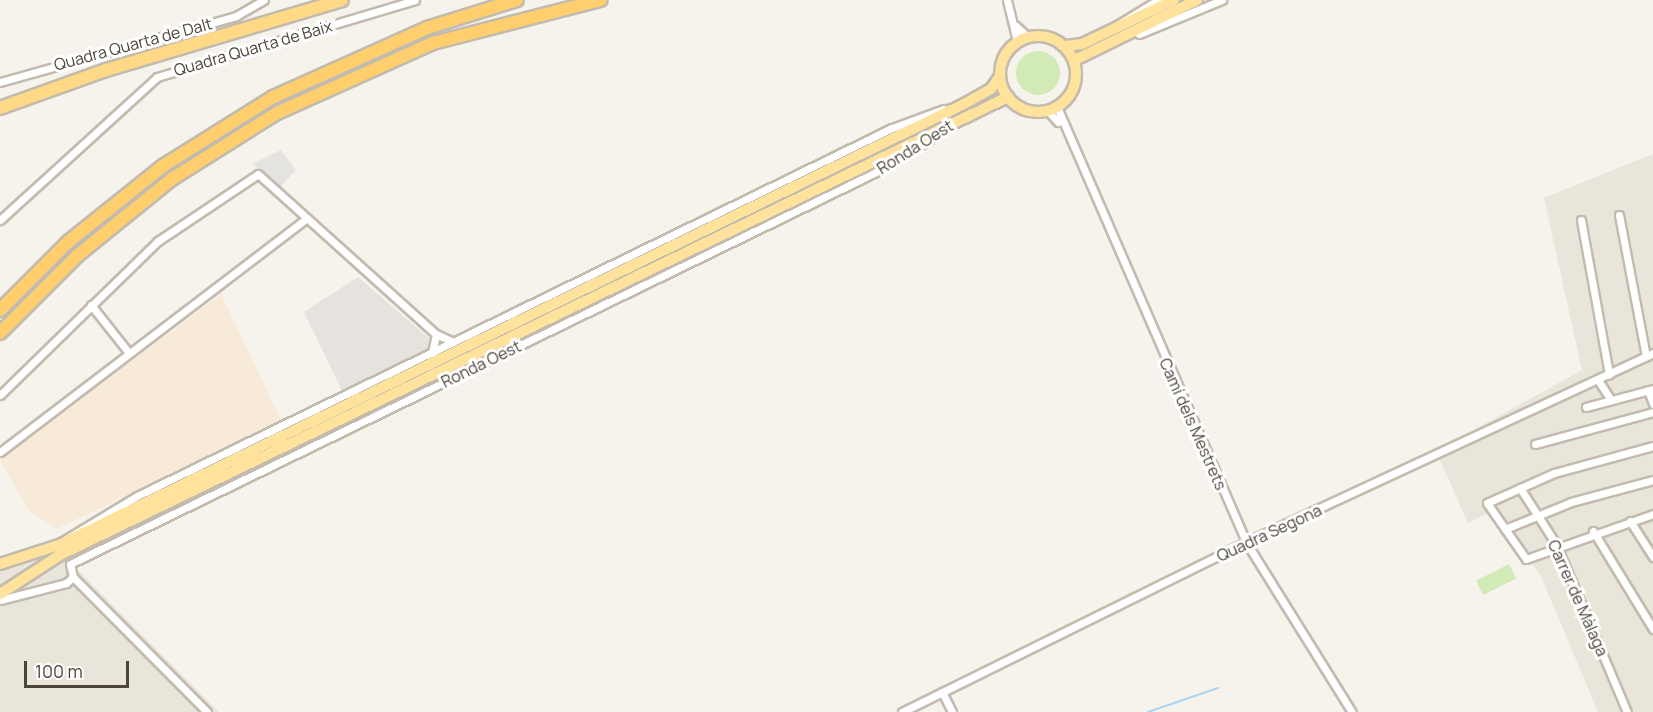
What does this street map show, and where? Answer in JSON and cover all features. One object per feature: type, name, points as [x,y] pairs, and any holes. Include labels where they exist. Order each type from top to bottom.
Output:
[{"type":"highway","points":[[0,108],[106,70],[342,0]]},
{"type":"highway","points":[[0,310],[68,242],[163,166],[273,97],[427,28],[518,0]]},
{"type":"highway","points":[[0,333],[78,255],[172,180],[278,113],[433,43],[601,0]]},
{"type":"main road","points":[[1075,60],[1174,0]]},
{"type":"main road","points":[[1065,46],[1114,35],[1197,0]]},
{"type":"main road","points":[[1046,36],[1065,46],[1075,60],[1075,86],[1052,109],[1031,111],[1008,98],[1000,76],[1005,55],[1022,39],[1046,36]]},
{"type":"main road","name":"Ronda Oest","points":[[0,594],[69,551],[966,109],[991,89],[1000,76]]},
{"type":"main road","name":"Ronda Oest","points":[[0,564],[59,545],[966,109],[1008,98]]},
{"type":"street","name":"Quadra Quarta de Dalt","points":[[0,82],[236,16],[264,0]]},
{"type":"street","name":"Quadra Quarta de Baix","points":[[0,220],[157,77],[415,0]]},
{"type":"street","points":[[1007,0],[1022,39]]},
{"type":"street","points":[[1114,35],[1126,15],[1158,0]]},
{"type":"street","points":[[1114,35],[1222,0]]},
{"type":"street","name":"Ronda Oest","points":[[59,545],[77,529],[137,496],[892,128],[966,109]]},
{"type":"street","name":"Ronda Oest","points":[[73,577],[70,564],[874,173],[966,109]]},
{"type":"street","name":"Camí dels Mestrets","points":[[1052,109],[1246,542],[1352,712]]},
{"type":"street","points":[[0,395],[91,304],[158,242],[258,174],[436,334],[454,342]]},
{"type":"street","points":[[1619,215],[1649,354]]},
{"type":"street","points":[[0,452],[307,218]]},
{"type":"street","points":[[1581,220],[1609,374]]},
{"type":"street","points":[[91,304],[129,353]]},
{"type":"street","points":[[432,353],[436,334]]},
{"type":"street","name":"Quadra Segona","points":[[902,712],[1246,542],[1598,380],[1649,354]]},
{"type":"street","points":[[1598,380],[1611,400]]},
{"type":"street","points":[[1586,407],[1651,389],[1653,404]]},
{"type":"street","points":[[1535,444],[1653,412]]},
{"type":"street","points":[[1653,446],[1520,488],[1487,503],[1526,559],[1556,544],[1653,514]]},
{"type":"street","points":[[1505,530],[1538,516],[1653,480]]},
{"type":"street","name":"Carrer de Màlaga","points":[[1520,488],[1556,544],[1628,712]]},
{"type":"street","points":[[1630,520],[1653,557]]},
{"type":"street","points":[[1593,531],[1653,629]]},
{"type":"street","points":[[0,600],[73,577],[207,712]]},
{"type":"street","points":[[942,692],[952,712]]},
{"type":"shaded area","points":[[281,150],[296,170],[280,187],[252,164]]},
{"type":"shaded area","points":[[1653,154],[1653,712],[1598,712],[1540,574],[1490,512],[1468,523],[1436,451],[1582,370],[1544,198]]},
{"type":"shaded area","points":[[358,277],[438,346],[437,355],[346,399],[304,312]]},
{"type":"shaded area","points":[[221,294],[282,422],[56,529],[29,511],[0,460]]},
{"type":"shaded area","points":[[31,546],[64,556],[219,712],[0,712],[0,561]]},
{"type":"green space","points":[[1038,51],[1054,57],[1060,73],[1054,89],[1038,95],[1022,89],[1016,73],[1022,57]]},
{"type":"green space","points":[[1509,564],[1516,578],[1483,595],[1476,581]]},
{"type":"waterway","points":[[1148,712],[1218,688]]}]
